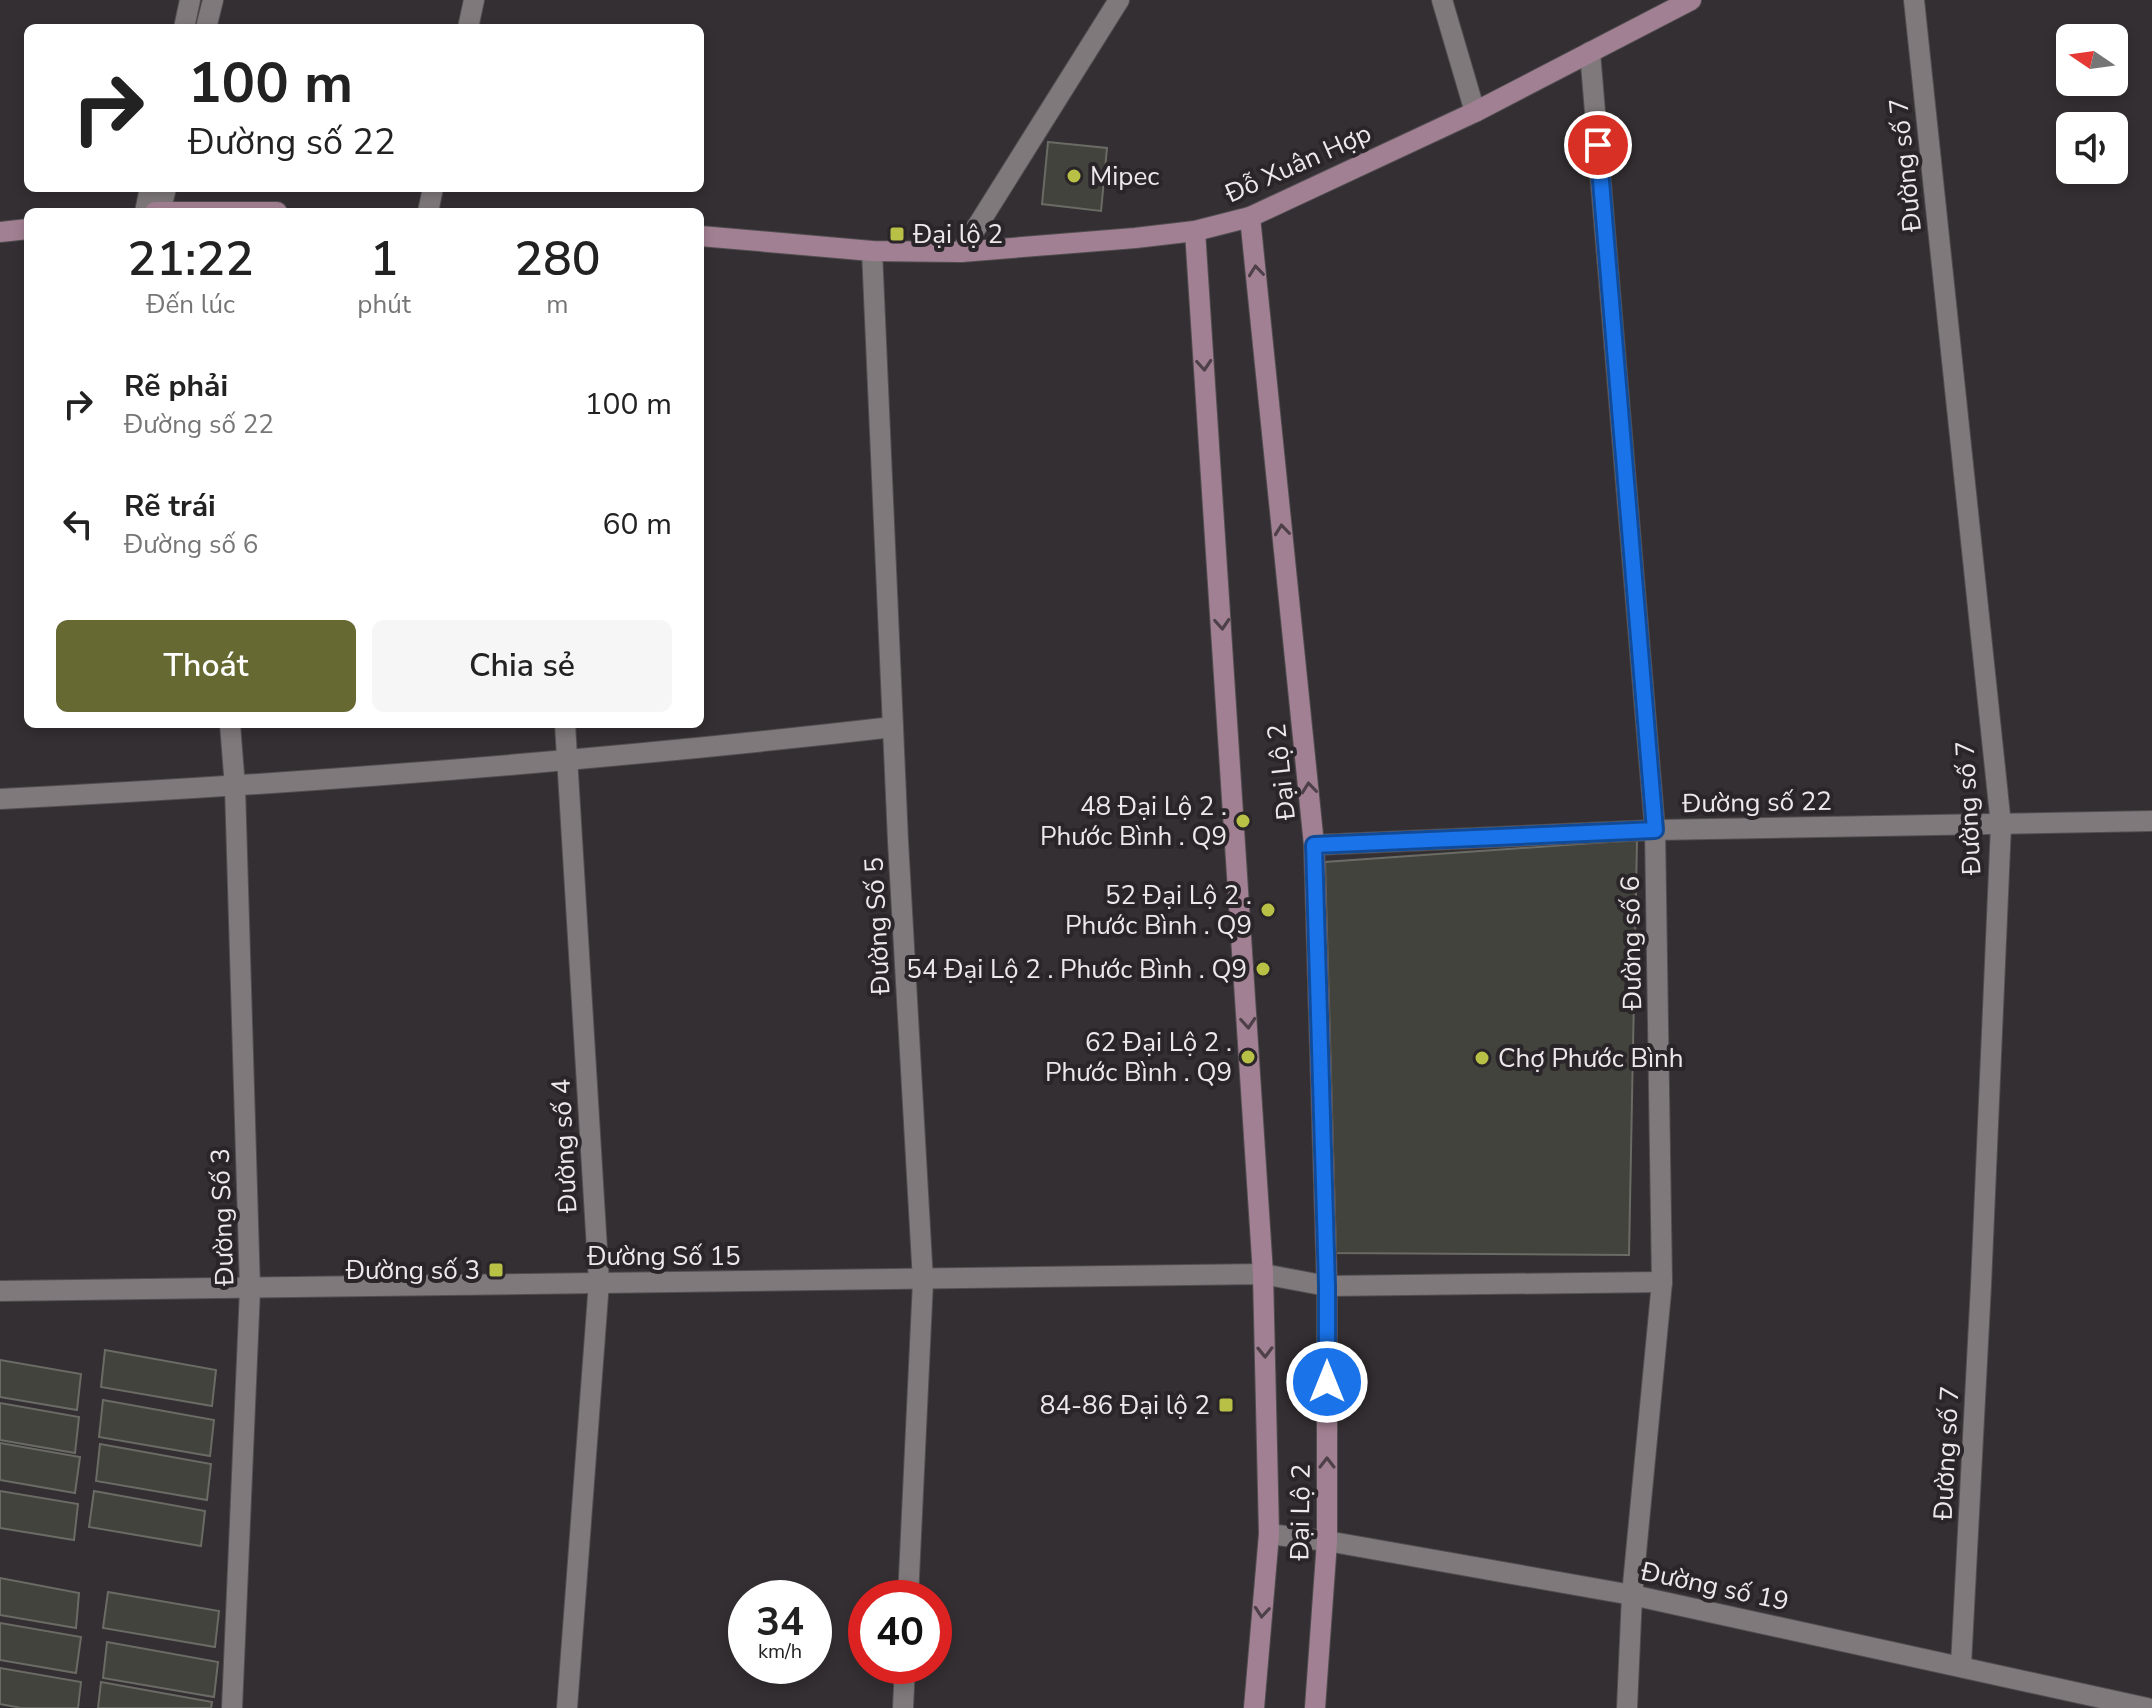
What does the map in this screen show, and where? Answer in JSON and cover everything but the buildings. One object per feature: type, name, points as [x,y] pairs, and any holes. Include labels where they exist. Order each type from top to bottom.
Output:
[{"type":"street","points":[[185,24],[190,0]]},
{"type":"street","points":[[207,24],[213,0]]},
{"type":"street","points":[[469,24],[474,0]]},
{"type":"street","points":[[961,252],[1119,0]]},
{"type":"street","points":[[1442,0],[1475,112]]},
{"type":"street","name":"Đỗ Xuân Hợp","points":[[704,236],[872,251],[961,252],[1195,231],[1250,217],[1475,112],[1691,0]]},
{"type":"street","name":"Đường số 7","points":[[1914,0],[2001,825],[1961,1665]]},
{"type":"street","name":"Đường số 6","points":[[1590,52],[1655,830],[1662,1282],[1632,1595]]},
{"type":"street","name":"Đại Lộ 2","points":[[1250,217],[1314,845],[1327,1286],[1327,1541],[1315,1708]]},
{"type":"street","points":[[0,232],[24,229]]},
{"type":"street","name":"Đại Lộ 2","points":[[1195,231],[1263,1274],[1269,1534],[1254,1708]]},
{"type":"street","name":"Đường Số 5","points":[[872,251],[893,727],[923,1281],[909,1580]]},
{"type":"street","points":[[0,799],[235,787],[567,761],[893,727]]},
{"type":"street","name":"Đường Số 3","points":[[230,728],[235,787],[250,1289],[232,1708]]},
{"type":"street","name":"Đường số 4","points":[[565,728],[599,1282],[567,1708]]},
{"type":"street","name":"Đường số 22","points":[[1314,845],[1655,830],[2152,821]]},
{"type":"street","name":"Đường Số 15","points":[[0,1291],[599,1282],[923,1281],[1263,1274],[1327,1286],[1662,1282]]},
{"type":"street","name":"Đường số 19","points":[[1269,1534],[1327,1541],[1632,1595],[2147,1708]]},
{"type":"street","points":[[1627,1708],[1632,1595]]},
{"type":"street","points":[[903,1708],[904,1684]]},
{"type":"place","name":"Mipec","points":[[1074,176]]},
{"type":"place","name":"Đại lộ 2","points":[[897,234]]},
{"type":"place","name":"48 Đại Lộ 2 . Phước Bình . Q9","points":[[1243,821]]},
{"type":"place","name":"52 Đại Lộ 2 . Phước Bình . Q9","points":[[1268,910]]},
{"type":"place","name":"54 Đại Lộ 2 . Phước Bình . Q9","points":[[1263,969]]},
{"type":"place","name":"62 Đại Lộ 2 . Phước Bình . Q9","points":[[1248,1057]]},
{"type":"place","name":"Chợ Phước Bình","points":[[1482,1058]]},
{"type":"place","name":"Đường số 3","points":[[496,1270]]},
{"type":"place","name":"84-86 Đại lộ 2","points":[[1226,1405]]},
{"type":"route","points":[[1327,1382],[1314,845],[1655,830],[1598,145]]}]
